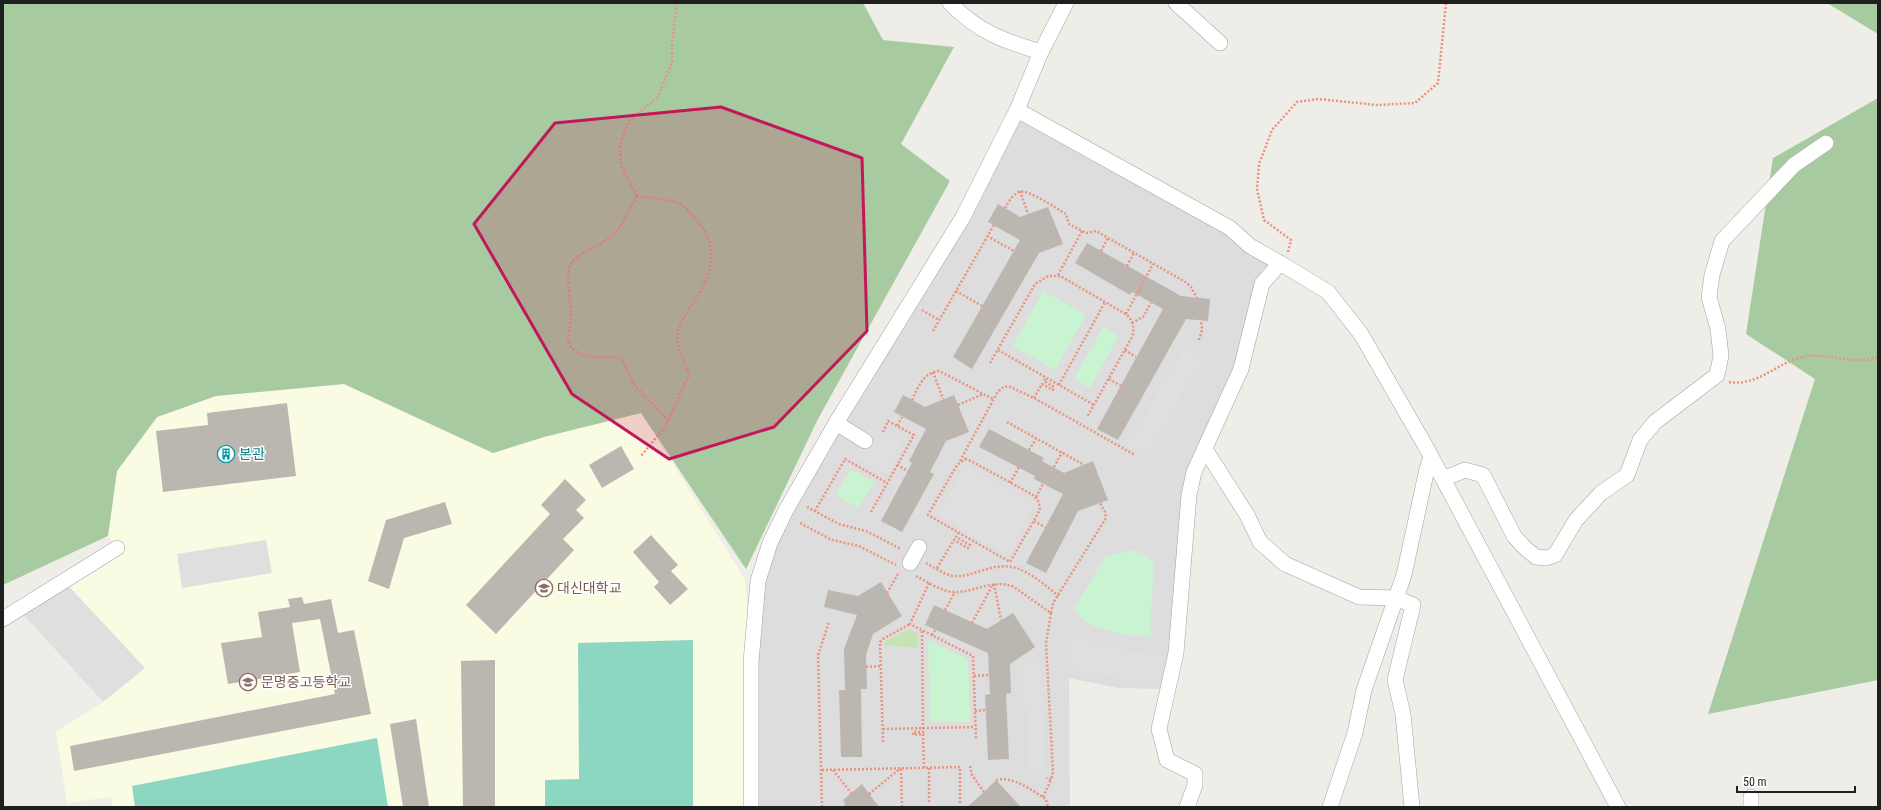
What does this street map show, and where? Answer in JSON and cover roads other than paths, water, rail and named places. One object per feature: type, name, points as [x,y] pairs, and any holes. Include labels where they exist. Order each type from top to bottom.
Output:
[{"type":"street","points":[[950,3],[968,20],[991,35],[1041,52]]},
{"type":"street","points":[[751,807],[752,662],[758,582],[770,543],[786,510],[836,423],[963,217],[1017,110],[1041,52],[1066,3]]},
{"type":"street","points":[[1176,3],[1220,43]]},
{"type":"street","points":[[1017,110],[1230,228],[1250,246],[1328,292],[1361,334],[1431,457],[1618,807]]},
{"type":"street","points":[[1443,479],[1465,470],[1483,475],[1514,536],[1536,557],[1546,558],[1555,555],[1576,520],[1601,493],[1627,475],[1640,440],[1655,422],[1717,375],[1721,356],[1718,329],[1709,297],[1712,275],[1722,241],[1794,165],[1826,143]]},
{"type":"street","points":[[1187,807],[1196,786],[1195,774],[1167,760],[1159,729],[1174,667],[1189,494],[1194,472],[1241,369],[1262,284],[1282,265]]},
{"type":"street","points":[[836,423],[865,441]]},
{"type":"street","points":[[1205,449],[1247,515],[1260,542],[1284,564],[1359,597],[1396,598],[1413,605],[1395,680],[1403,714],[1412,807]]},
{"type":"street","points":[[1330,807],[1355,733],[1364,690],[1404,575],[1427,469],[1431,457]]},
{"type":"street","points":[[912,569],[919,547]]},
{"type":"street","points":[[3,619],[117,548]]},
{"type":"place","name":"본관","points":[[226,454]]},
{"type":"place","name":"대신대학교","points":[[544,588]]},
{"type":"place","name":"문명중고등학교","points":[[248,682]]}]
